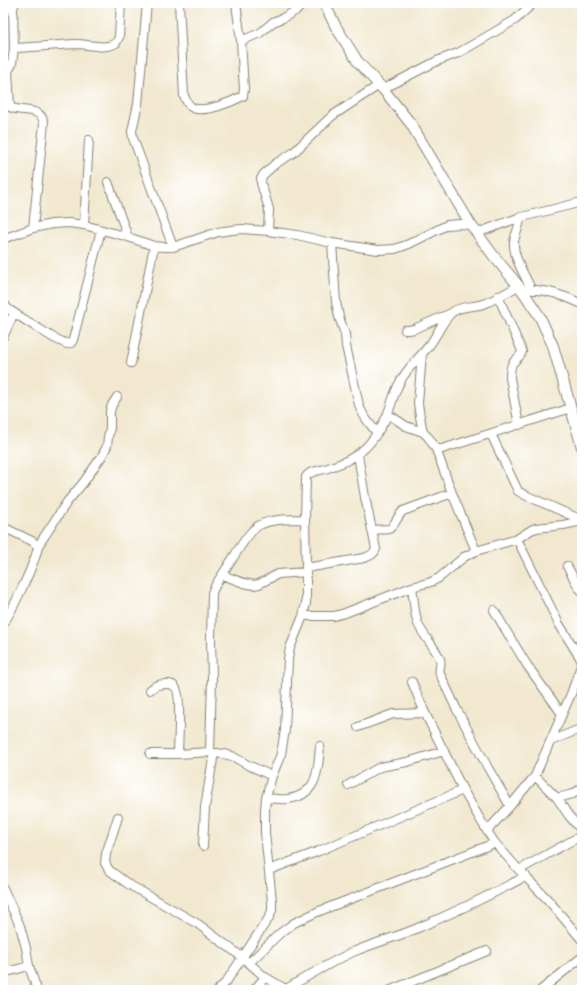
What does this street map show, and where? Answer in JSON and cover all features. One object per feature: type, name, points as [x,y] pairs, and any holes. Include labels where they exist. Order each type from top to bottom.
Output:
[{"type":"street","points":[[15,3],[13,8],[14,48],[12,64],[6,73],[10,107],[12,109],[26,110],[40,114],[43,117],[44,122],[33,228]]},
{"type":"street","points":[[3,10],[15,3]]},
{"type":"street","points":[[14,48],[77,44],[112,46],[116,43],[119,37],[121,3]]},
{"type":"street","points":[[147,3],[138,104],[132,131],[133,138],[173,247]]},
{"type":"street","points":[[179,3],[184,96],[188,105],[194,109],[212,109],[237,100],[243,96],[244,89],[241,41],[236,3]]},
{"type":"street","points":[[241,41],[260,33],[273,22],[297,10],[304,3]]},
{"type":"street","points":[[324,3],[336,27],[358,62],[381,87],[411,124],[474,229],[493,255],[524,289],[540,317],[553,346],[572,408],[579,422],[582,447]]},
{"type":"street","points":[[268,231],[269,209],[261,179],[263,175],[275,164],[293,153],[332,116],[381,87],[458,53],[515,20],[534,3]]},
{"type":"street","points":[[84,225],[89,140]]},
{"type":"street","points":[[108,182],[128,237]]},
{"type":"street","points":[[3,239],[33,228],[52,224],[69,223],[84,225],[154,246],[164,247],[173,247],[218,232],[232,230],[268,231],[378,250],[395,249],[409,244],[447,225],[459,224],[474,229],[582,202]]},
{"type":"street","points":[[520,218],[520,223],[514,241],[514,248],[524,289]]},
{"type":"street","points":[[3,302],[8,309],[54,338],[67,344],[71,343],[101,230]]},
{"type":"street","points":[[332,243],[336,302],[339,317],[346,334],[346,346],[359,405],[361,412],[377,433]]},
{"type":"street","points":[[131,363],[154,246]]},
{"type":"street","points":[[405,330],[414,329],[460,309],[484,304],[498,296],[524,289],[542,291],[563,296],[582,304]]},
{"type":"street","points":[[498,296],[522,351],[522,354],[512,364],[510,371],[519,425]]},
{"type":"street","points":[[3,337],[14,313]]},
{"type":"street","points":[[218,990],[226,982],[270,916],[272,910],[265,833],[266,798],[272,776],[281,754],[285,730],[289,654],[303,616],[306,603],[306,477],[308,474],[329,468],[358,455],[367,447],[388,414],[400,382],[406,372],[431,344],[449,314]]},
{"type":"street","points":[[422,354],[418,403],[423,432]]},
{"type":"street","points":[[3,624],[24,583],[37,553],[38,546],[67,502],[83,483],[102,456],[107,446],[110,428],[110,411],[117,397]]},
{"type":"street","points":[[436,449],[442,449],[572,408]]},
{"type":"street","points":[[388,414],[406,426],[423,432],[429,438],[436,449],[452,493],[476,550]]},
{"type":"street","points":[[491,434],[518,491],[582,520]]},
{"type":"street","points":[[222,575],[254,585],[278,574],[364,558],[375,553],[376,549],[358,455]]},
{"type":"street","points":[[372,530],[390,529],[403,511],[452,493]]},
{"type":"street","points":[[203,846],[205,807],[212,752],[212,593],[216,582],[236,553],[252,531],[260,524],[270,521],[305,519]]},
{"type":"street","points":[[303,616],[334,616],[412,587],[431,582],[439,578],[476,550],[517,539],[536,528],[563,525],[582,520]]},
{"type":"street","points":[[3,527],[32,541],[38,546]]},
{"type":"street","points":[[487,831],[535,776],[571,694],[582,662],[559,624],[517,539]]},
{"type":"street","points":[[567,566],[582,591]]},
{"type":"street","points":[[412,587],[416,618],[440,661],[439,672],[463,721],[510,806]]},
{"type":"street","points":[[494,610],[504,629],[527,665],[562,714]]},
{"type":"street","points":[[412,682],[425,713],[444,751],[487,831],[495,843],[549,901],[582,940]]},
{"type":"street","points":[[150,690],[159,684],[171,684],[178,690],[180,715],[178,754]]},
{"type":"street","points":[[358,727],[393,714],[425,713]]},
{"type":"street","points":[[551,741],[582,728]]},
{"type":"street","points":[[266,798],[288,799],[300,796],[310,789],[316,778],[320,746]]},
{"type":"street","points":[[348,785],[380,767],[407,762],[444,751]]},
{"type":"street","points":[[150,754],[212,752],[232,756],[272,776]]},
{"type":"street","points":[[535,776],[557,798],[569,816],[582,831]]},
{"type":"street","points":[[557,798],[573,794],[582,788]]},
{"type":"street","points":[[269,870],[319,851],[464,790]]},
{"type":"street","points":[[118,817],[106,854],[105,863],[109,870],[128,884],[198,924],[242,957],[265,977],[286,990],[325,966],[352,952],[412,930],[454,912],[526,876]]},
{"type":"street","points":[[519,870],[582,835]]},
{"type":"street","points":[[249,963],[279,934],[294,923],[317,912],[495,843]]},
{"type":"street","points":[[4,892],[20,926],[29,966],[38,990]]},
{"type":"street","points":[[391,990],[487,951]]},
{"type":"street","points":[[541,990],[582,957]]},
{"type":"street","points":[[3,974],[29,966]]},
{"type":"street","points":[[254,990],[265,977]]}]
